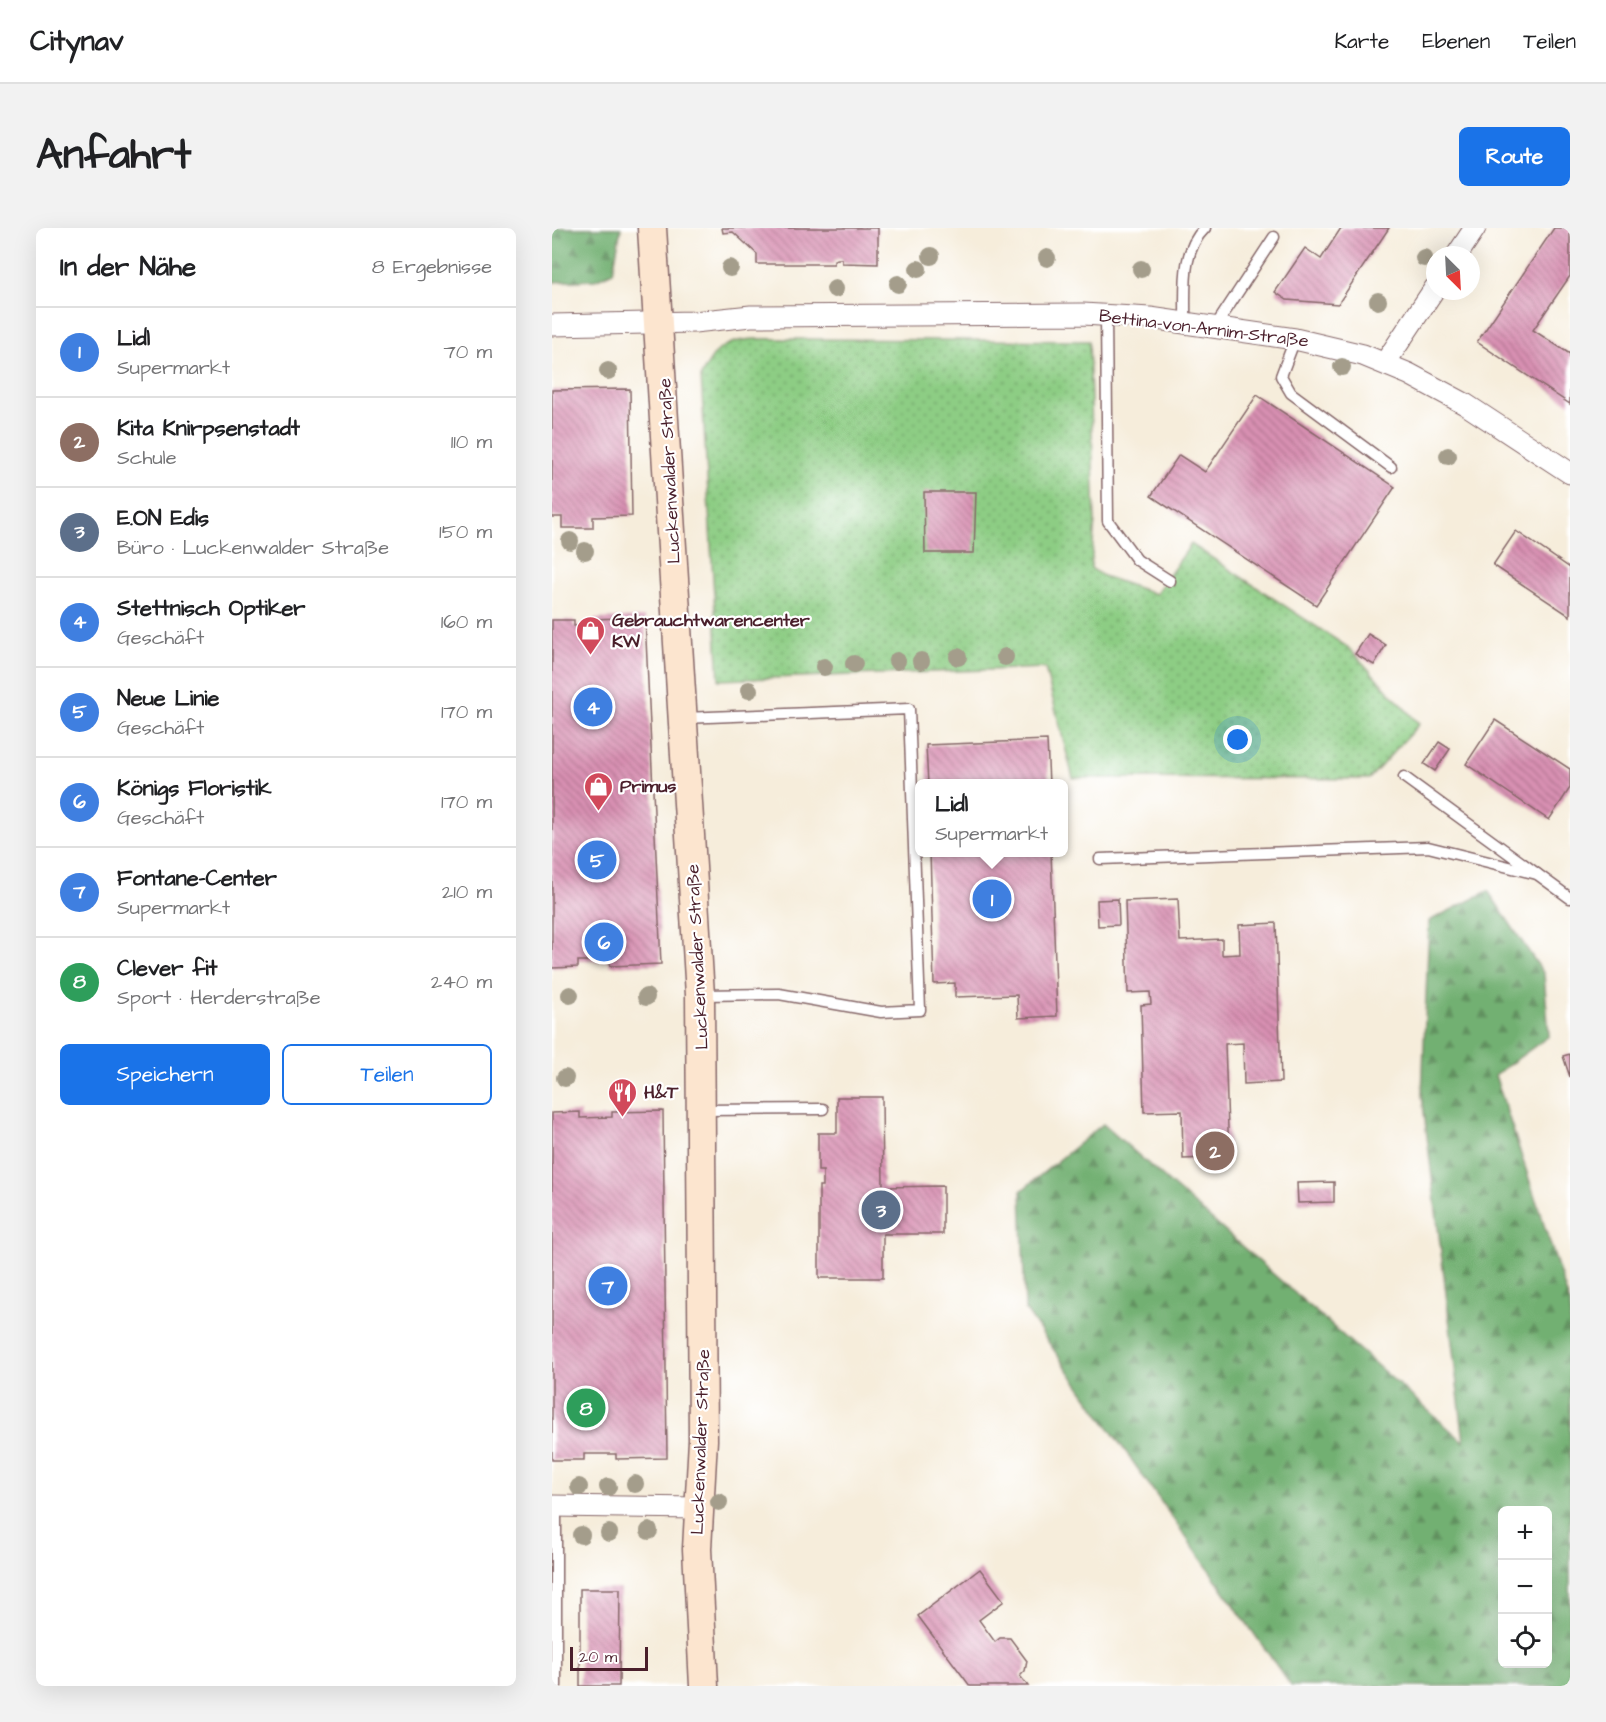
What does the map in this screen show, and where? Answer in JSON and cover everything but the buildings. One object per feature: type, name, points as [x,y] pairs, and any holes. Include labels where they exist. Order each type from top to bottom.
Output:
[{"type":"main road","name":"Luckenwalder Straße","points":[[652,228],[660,323],[700,995],[703,1440],[698,1508],[697,1595],[704,1686]]},
{"type":"street","points":[[1463,246],[1475,228]]},
{"type":"street","points":[[1385,363],[1427,300]]},
{"type":"street","name":"Bettina-von-Arnim-Straße","points":[[552,325],[660,323],[750,316],[1106,315],[1215,327],[1341,348],[1385,363],[1465,404],[1570,473]]},
{"type":"street","points":[[554,1506],[698,1508]]},
{"type":"lane","points":[[1185,323],[1188,254],[1194,238],[1204,228]]},
{"type":"lane","points":[[1215,327],[1274,237]]},
{"type":"lane","points":[[1106,315],[1108,521],[1137,560],[1170,581]]},
{"type":"lane","points":[[1295,339],[1281,376],[1291,393],[1391,467]]},
{"type":"lane","points":[[684,718],[909,709],[920,1011],[881,1012],[779,994],[700,995]]},
{"type":"lane","points":[[1404,777],[1570,898]]},
{"type":"lane","points":[[1100,859],[1428,847],[1538,874]]},
{"type":"lane","points":[[702,1110],[823,1109]]},
{"type":"lane","points":[[554,1506],[556,1686]]},
{"type":"green space","points":[[552,228],[621,228],[613,272],[595,280],[552,282]]},
{"type":"green space","points":[[760,339],[1089,341],[1095,520],[1091,568],[1103,576],[1156,594],[1191,544],[1349,648],[1419,724],[1369,779],[1073,778],[1045,668],[719,680],[701,376],[720,349],[738,341]]},
{"type":"green space","points":[[1488,891],[1544,974],[1549,1036],[1495,1075],[1570,1304],[1570,1686],[1291,1686],[1025,1309],[1021,1191],[1103,1124],[1464,1442],[1422,1095],[1429,921]]},
{"type":"place","name":"Gebrauchtwarencenter KW","points":[[591,656]]},
{"type":"place","name":"Stettnisch Optiker","points":[[593,707]]},
{"type":"place","name":"Primus","points":[[599,812]]},
{"type":"place","name":"Neue Linie","points":[[597,860]]},
{"type":"place","name":"Lidl","points":[[992,899]]},
{"type":"place","name":"Königs Floristik","points":[[604,942]]},
{"type":"place","name":"H&T","points":[[623,1118]]},
{"type":"place","name":"Kita Knirpsenstadt","points":[[1215,1151]]},
{"type":"place","name":"E.ON Edis","points":[[881,1210]]},
{"type":"place","name":"Fontane-Center","points":[[608,1286]]},
{"type":"place","name":"Clever fit","points":[[586,1408]]}]
